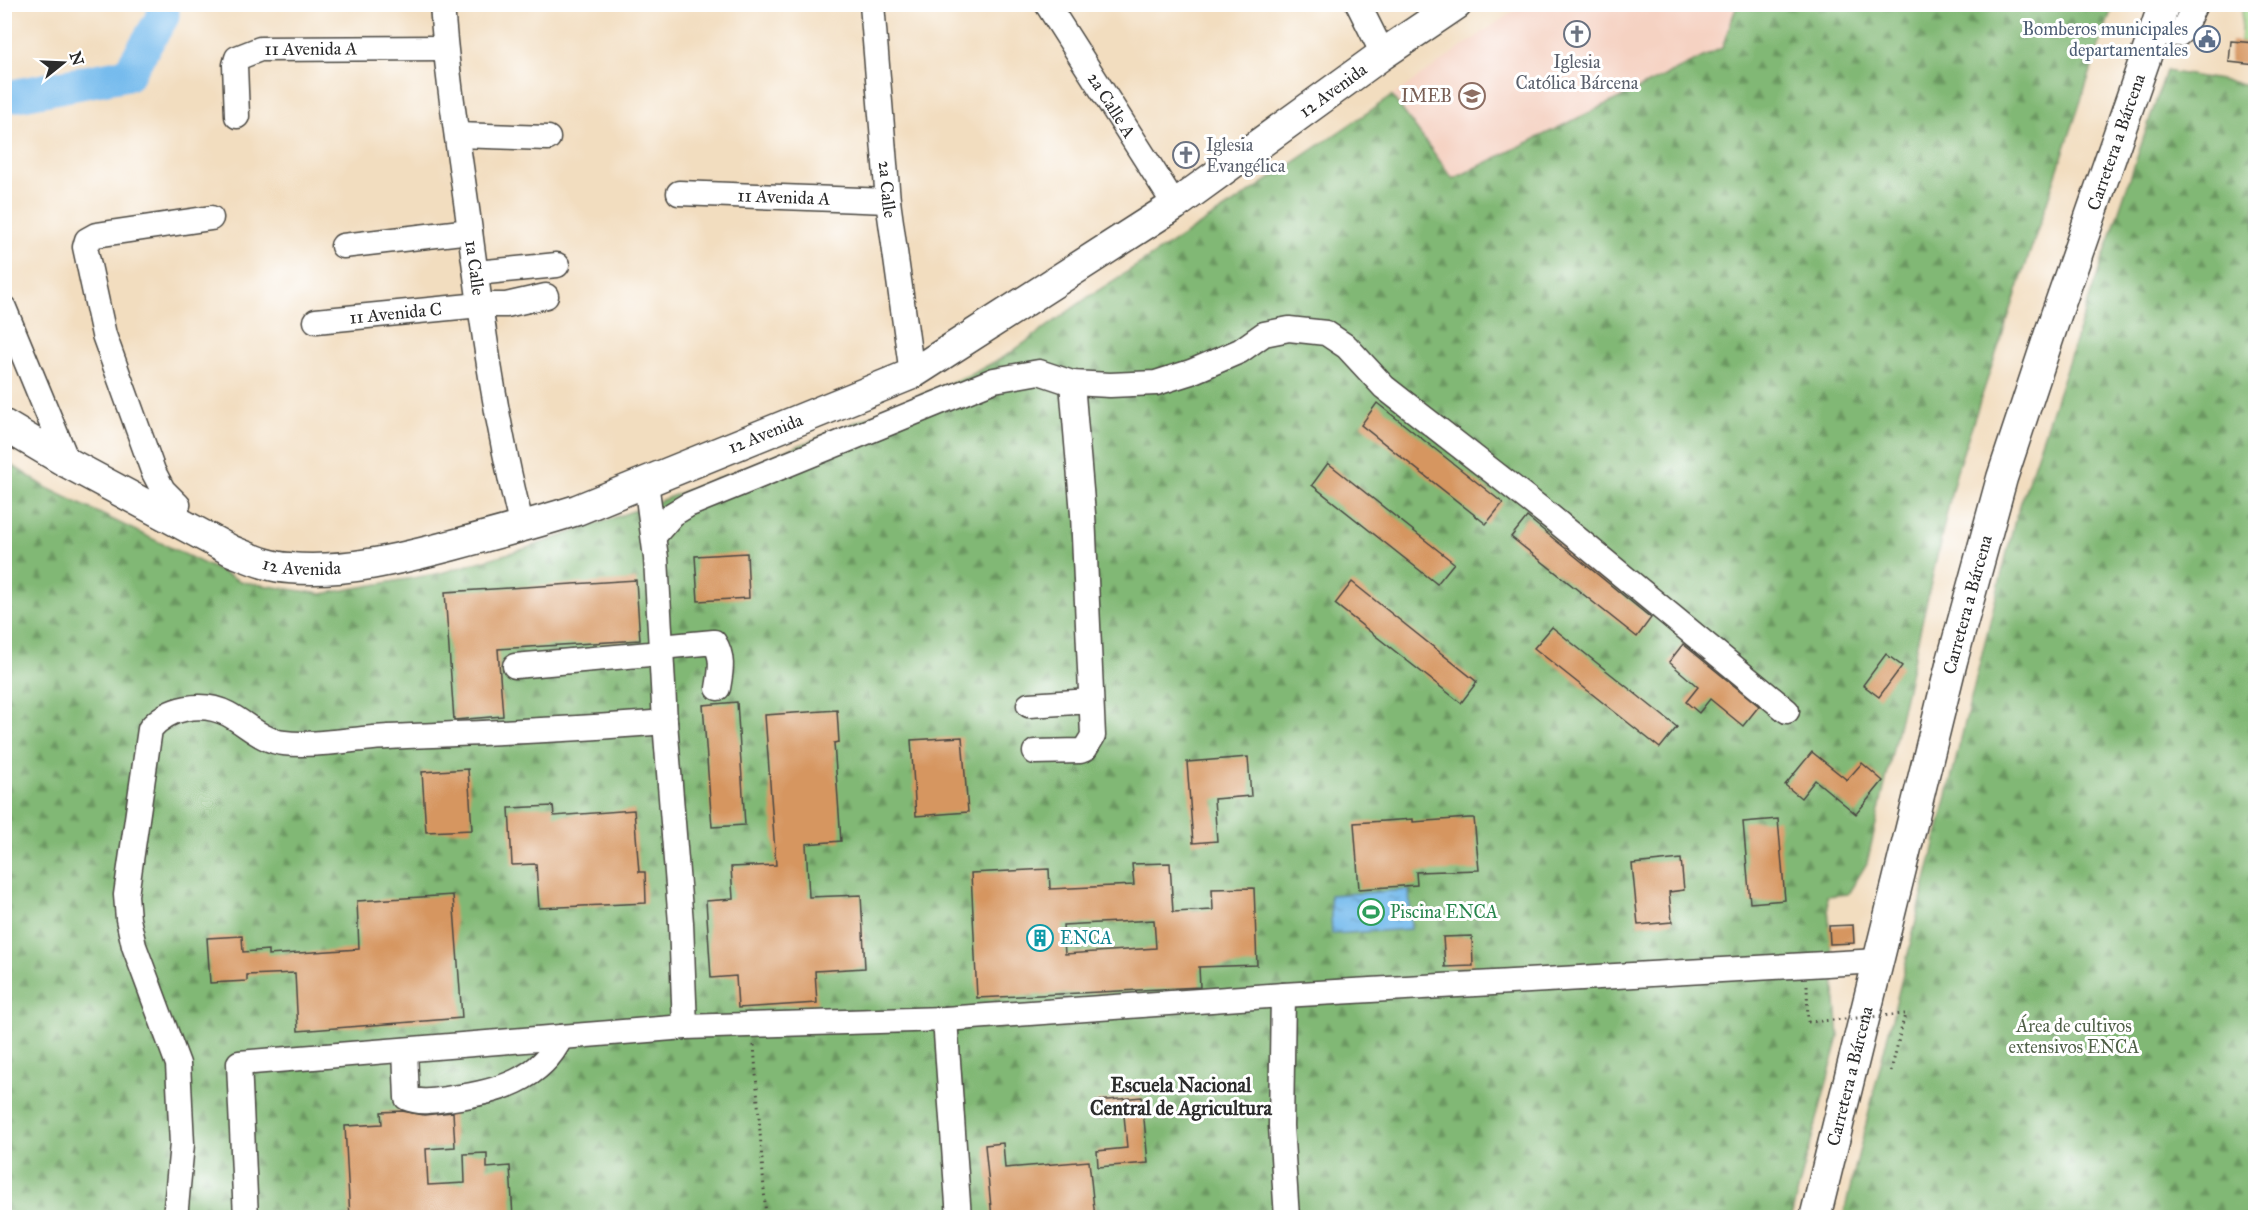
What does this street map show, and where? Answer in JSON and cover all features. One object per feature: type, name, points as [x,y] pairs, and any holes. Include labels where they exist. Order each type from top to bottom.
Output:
[{"type":"main road","name":"12 Avenida","points":[[4,425],[68,463],[232,551],[259,562],[288,568],[342,567],[405,558],[522,527],[577,510],[912,374],[1175,205],[1383,54],[1457,4]]},
{"type":"main road","name":"Carretera a Bárcena","points":[[1815,1218],[1952,662],[2002,478],[2163,4]]},
{"type":"street","name":"1a Calle","points":[[442,4],[445,48],[480,305],[511,483],[522,527]]},
{"type":"street","name":"2a Calle","points":[[872,4],[888,201],[912,374]]},
{"type":"street","name":"2a Calle A","points":[[1047,4],[1175,205]]},
{"type":"street","points":[[1358,4],[1383,54]]},
{"type":"street","points":[[2154,33],[2179,34],[2196,4]]},
{"type":"street","name":"11 Avenida A","points":[[237,116],[235,65],[237,58],[260,49],[445,48]]},
{"type":"street","points":[[457,135],[548,138]]},
{"type":"street","name":"11 Avenida A","points":[[679,193],[888,201]]},
{"type":"street","points":[[172,519],[178,505],[163,489],[153,471],[104,335],[85,247],[87,240],[96,235],[211,219]]},
{"type":"street","points":[[343,246],[470,231]]},
{"type":"street","points":[[476,273],[557,265]]},
{"type":"street","name":"11 Avenida C","points":[[316,321],[480,305],[506,305],[546,296]]},
{"type":"street","points":[[4,308],[68,463]]},
{"type":"street","points":[[654,536],[673,514],[688,505],[994,380],[1039,372],[1072,383],[1110,385],[1156,383],[1191,372],[1240,351],[1264,334],[1289,329],[1326,333],[1347,347],[1384,387],[1551,517],[1787,711]]},
{"type":"street","points":[[1035,752],[1072,752],[1085,749],[1093,736],[1083,514],[1072,383]]},
{"type":"street","points":[[646,482],[654,536],[665,722],[681,923],[685,1027]]},
{"type":"street","points":[[515,666],[714,642],[720,652],[721,668],[718,688]]},
{"type":"street","points":[[1029,705],[1091,701]]},
{"type":"street","points":[[175,1218],[182,1144],[177,1064],[134,946],[128,920],[126,895],[150,729],[158,719],[192,707],[214,709],[227,714],[272,741],[295,744],[386,737],[596,728],[665,722]]},
{"type":"street","points":[[246,1218],[239,1063],[685,1027],[945,1019],[1283,995],[1878,961]]},
{"type":"street","points":[[1283,995],[1281,1126],[1287,1218]]},
{"type":"street","points":[[945,1019],[958,1218]]},
{"type":"street","points":[[405,1050],[407,1098],[431,1101],[483,1094],[516,1083],[538,1068],[554,1052],[561,1037]]},
{"type":"path","points":[[1806,966],[1808,1022],[1905,1014],[1891,1071]]},
{"type":"path","points":[[752,1025],[765,1218]]},
{"type":"shaded area","points":[[1522,5],[1737,5],[1722,48],[1498,160],[1453,179],[1392,96]]},
{"type":"green space","points":[[1737,5],[2113,5],[1956,473],[1867,863],[1848,894],[1827,896],[1839,1037],[1791,1217],[5,1217],[4,460],[47,488],[242,582],[322,594],[441,573],[527,548],[636,510],[735,472],[974,373],[1009,354],[1091,295],[1231,205],[1392,96],[1453,179],[1722,48]]},
{"type":"green space","points":[[2243,5],[2255,5],[2255,43],[2240,42]]},
{"type":"green space","name":"Área de cultivos extensivos ENCA","points":[[2166,71],[2255,86],[2255,1217],[1843,1217],[2015,520]]},
{"type":"water","name":"Piscina ENCA","points":[[1409,890],[1411,929],[1332,934],[1330,895]]},
{"type":"building","points":[[2231,41],[2256,43],[2256,65],[2229,62]]},
{"type":"building","points":[[1377,403],[1503,503],[1486,524],[1361,425]]},
{"type":"building","points":[[1328,463],[1454,563],[1437,584],[1312,485]]},
{"type":"building","points":[[1527,517],[1651,618],[1637,637],[1511,537]]},
{"type":"building","points":[[747,553],[749,598],[698,601],[695,556]]},
{"type":"building","points":[[636,580],[640,640],[498,649],[503,716],[454,720],[445,592]]},
{"type":"building","points":[[1352,582],[1477,682],[1461,703],[1335,604]]},
{"type":"building","points":[[1552,627],[1677,727],[1660,748],[1534,648]]},
{"type":"building","points":[[1683,644],[1759,706],[1743,726],[1710,699],[1699,713],[1686,702],[1698,687],[1669,662]]},
{"type":"building","points":[[1886,654],[1902,666],[1879,697],[1863,685]]},
{"type":"building","points":[[737,702],[745,825],[712,827],[703,705]]},
{"type":"building","points":[[837,710],[839,742],[834,743],[841,841],[806,844],[809,897],[861,895],[865,968],[815,971],[817,1003],[738,1008],[736,976],[711,978],[706,901],[733,899],[731,867],[776,865],[765,715]]},
{"type":"building","points":[[962,737],[968,812],[916,816],[911,740]]},
{"type":"building","points":[[1812,752],[1847,780],[1862,763],[1883,781],[1856,814],[1815,780],[1801,798],[1785,785]]},
{"type":"building","points":[[1248,757],[1251,796],[1214,799],[1217,841],[1193,843],[1187,762]]},
{"type":"building","points":[[468,769],[472,830],[426,832],[422,772]]},
{"type":"building","points":[[553,806],[554,816],[634,810],[639,872],[645,872],[646,903],[539,908],[536,864],[512,865],[509,808]]},
{"type":"building","points":[[1474,818],[1479,870],[1416,872],[1417,885],[1359,889],[1354,823]]},
{"type":"building","points":[[1778,819],[1785,900],[1750,903],[1743,822]]},
{"type":"building","points":[[1681,859],[1684,890],[1669,892],[1672,922],[1638,925],[1632,864]]},
{"type":"building","name":"ENCA","points":[[1170,863],[1173,912],[1213,910],[1212,889],[1254,888],[1257,965],[1199,967],[1200,987],[977,998],[971,873],[1049,869],[1050,889],[1134,885],[1132,864]],"holes":[[[1154,920],[1156,948],[1065,954],[1063,925]]]},
{"type":"building","points":[[453,895],[462,1018],[298,1031],[295,973],[247,975],[247,981],[210,983],[207,938],[242,936],[243,952],[268,950],[268,955],[359,949],[357,901]]},
{"type":"building","points":[[1853,925],[1854,943],[1830,944],[1829,926]]},
{"type":"building","points":[[1472,936],[1473,966],[1445,967],[1443,937]]},
{"type":"building","points":[[1142,1097],[1148,1163],[1098,1167],[1097,1151],[1127,1148],[1124,1115],[1098,1118],[1097,1101]]},
{"type":"building","points":[[402,1111],[424,1115],[453,1112],[455,1147],[426,1149],[428,1185],[465,1183],[464,1154],[487,1153],[487,1168],[510,1166],[513,1218],[350,1218],[345,1126],[382,1124],[381,1112]]},
{"type":"building","points":[[1003,1143],[1005,1168],[1089,1161],[1095,1218],[992,1218],[985,1145]]},
{"type":"waterway","points":[[4,95],[12,96],[128,74],[163,16],[163,4]]},
{"type":"place","name":"Iglesia Católica Bárcena","points":[[1577,34]]},
{"type":"place","name":"Bomberos municipales departamentales","points":[[2207,39]]},
{"type":"place","name":"IMEB","points":[[1472,96]]},
{"type":"place","name":"Iglesia Evangélica","points":[[1186,155]]},
{"type":"place","name":"Piscina ENCA","points":[[1371,912]]},
{"type":"place","name":"ENCA","points":[[1040,938]]},
{"type":"district","name":"Escuela Nacional Central de Agricultura","points":[[1181,1096]]}]
